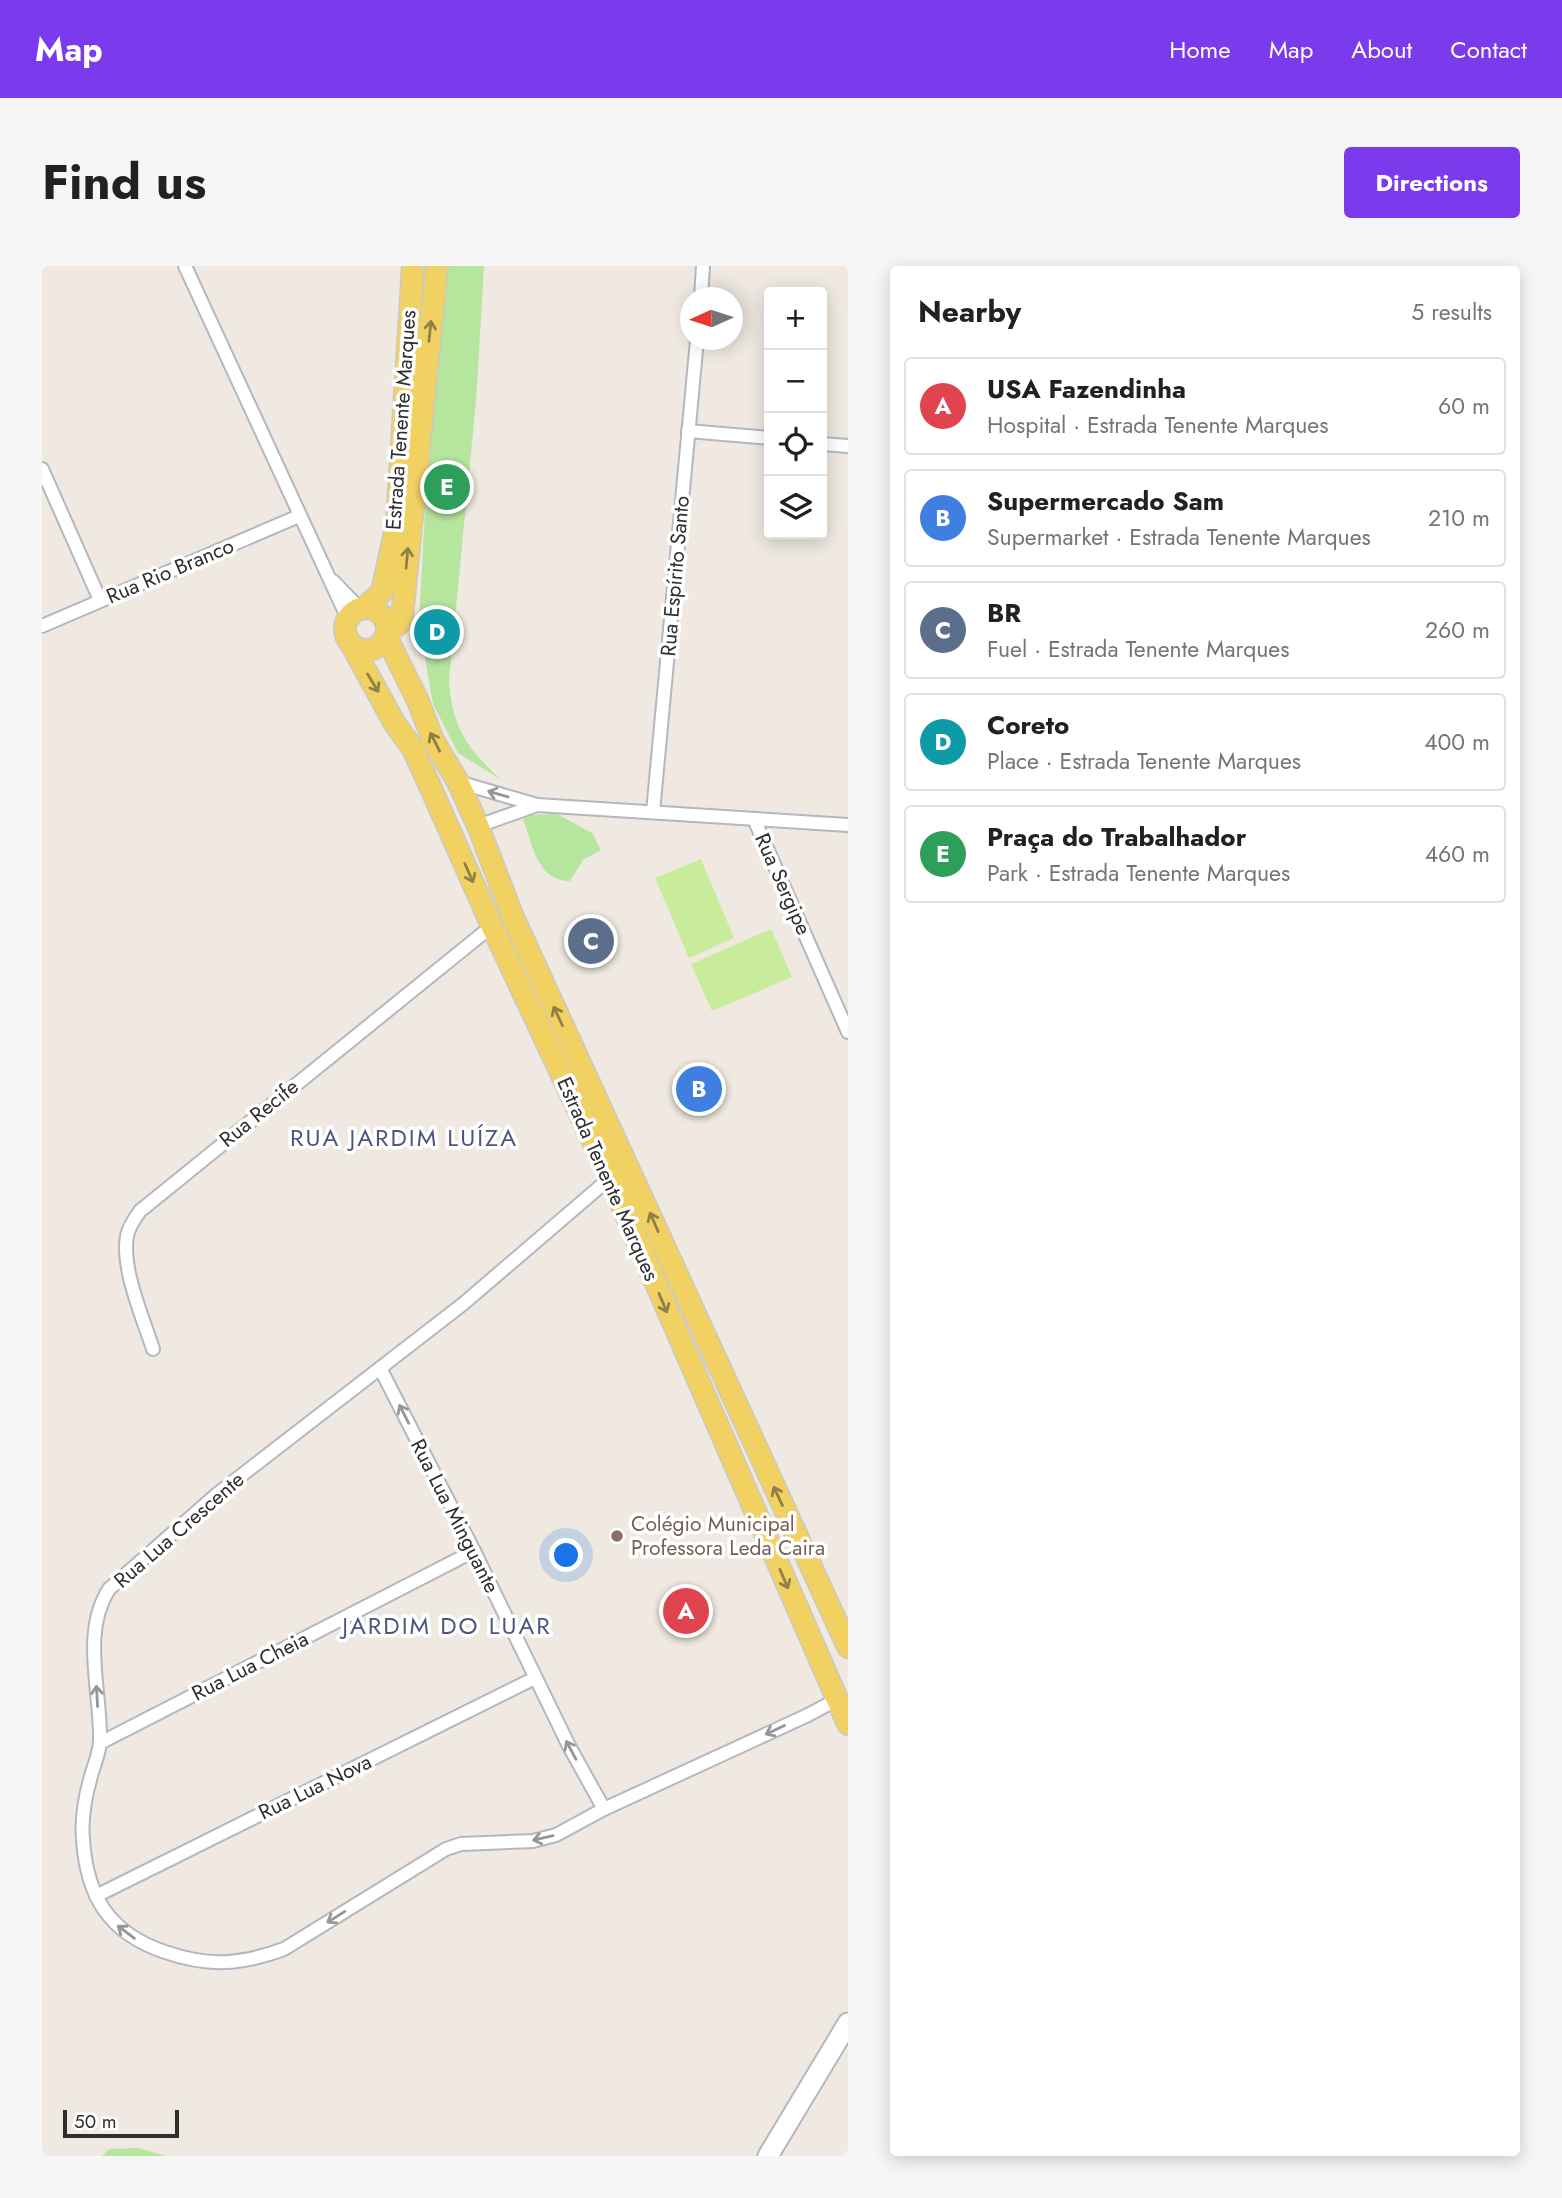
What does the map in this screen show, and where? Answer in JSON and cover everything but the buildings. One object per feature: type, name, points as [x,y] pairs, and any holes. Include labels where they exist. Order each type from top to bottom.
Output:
[{"type":"main road","name":"Estrada Tenente Marques","points":[[357,612],[382,592],[397,523],[413,266]]},
{"type":"main road","name":"Estrada Tenente Marques","points":[[437,266],[402,617],[398,625],[386,634],[433,740],[458,782],[513,917],[848,1647]]},
{"type":"main road","points":[[378,611],[383,617],[386,634],[378,646],[366,650],[350,642],[345,628],[357,612],[378,611]]},
{"type":"main road","name":"Estrada Tenente Marques","points":[[350,642],[395,724],[413,749],[429,783],[492,926],[610,1178],[848,1724]]},
{"type":"main road","points":[[429,783],[440,793],[458,829],[478,826]]},
{"type":"street","points":[[185,266],[325,574],[357,612]]},
{"type":"street","points":[[702,287],[704,266]]},
{"type":"street","name":"Rua Espírito Santo","points":[[653,813],[696,350]]},
{"type":"street","points":[[688,430],[764,438]]},
{"type":"street","points":[[827,444],[848,446]]},
{"type":"street","points":[[42,470],[100,600]]},
{"type":"street","name":"Rua Rio Branco","points":[[42,626],[299,516]]},
{"type":"street","name":"Rua Sergipe","points":[[458,782],[537,805],[754,819],[848,1032]]},
{"type":"street","name":"Rua Sergipe","points":[[478,826],[537,805]]},
{"type":"street","points":[[754,819],[848,825]]},
{"type":"street","name":"Rua Recife","points":[[153,1349],[130,1277],[126,1253],[127,1235],[140,1211],[492,926]]},
{"type":"street","name":"Rua Lua Crescente","points":[[604,1809],[556,1835],[533,1841],[461,1844],[446,1849],[284,1949],[241,1961],[200,1962],[149,1946],[119,1928],[106,1914],[96,1896],[86,1864],[82,1838],[83,1813],[100,1743],[94,1630],[100,1602],[109,1589],[216,1495],[463,1304],[610,1178]]},
{"type":"street","name":"Rua Lua Minguante","points":[[380,1368],[474,1551],[569,1746],[604,1809]]},
{"type":"street","name":"Rua Lua Cheia","points":[[100,1743],[474,1551]]},
{"type":"street","name":"Rua Lua Nova","points":[[96,1896],[535,1678]]},
{"type":"street","points":[[604,1809],[836,1700]]},
{"type":"street","points":[[768,2156],[848,2023]]},
{"type":"green space","points":[[445,266],[484,266],[476,401],[449,680],[457,724],[478,757],[500,779],[458,753],[433,704],[419,623],[431,395]]},
{"type":"green space","points":[[557,814],[592,833],[601,850],[583,860],[570,881],[550,875],[543,868],[523,819],[529,815]]},
{"type":"green space","points":[[701,859],[734,938],[689,958],[655,878]]},
{"type":"green space","points":[[771,929],[792,977],[712,1011],[691,964]]},
{"type":"green space","points":[[138,2148],[166,2156],[102,2156],[109,2149]]},
{"type":"place","name":"Praça do Trabalhador","points":[[447,487]]},
{"type":"place","name":"Coreto","points":[[437,632]]},
{"type":"place","name":"BR","points":[[591,941]]},
{"type":"place","name":"Supermercado Sam","points":[[699,1089]]},
{"type":"place","name":"Colégio Municipal Professora Leda Caira","points":[[617,1536]]},
{"type":"place","name":"USA Fazendinha","points":[[686,1611]]},
{"type":"district","name":"RUA JARDIM LUÍZA","points":[[404,1138]]},
{"type":"district","name":"JARDIM DO LUAR","points":[[447,1626]]}]
